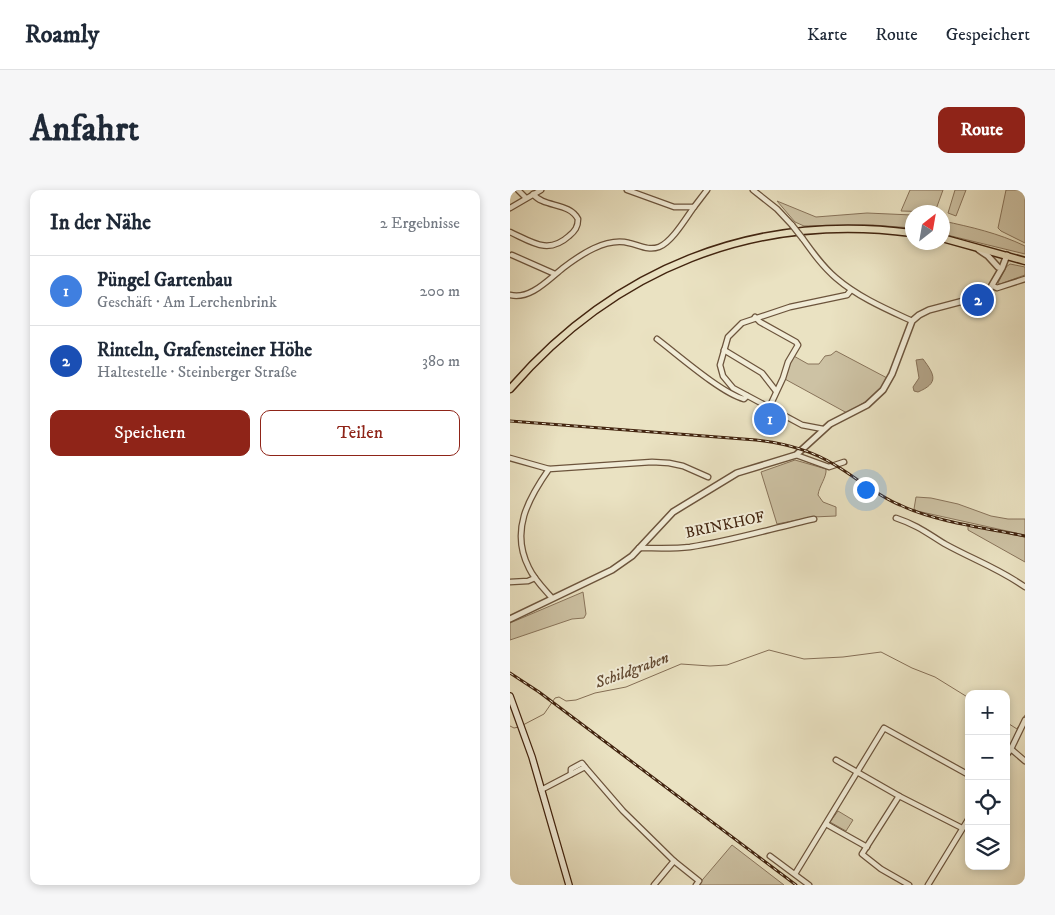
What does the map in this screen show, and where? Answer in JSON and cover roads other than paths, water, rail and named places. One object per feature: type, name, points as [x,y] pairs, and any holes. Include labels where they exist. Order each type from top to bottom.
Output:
[{"type":"main road","points":[[510,389],[545,350],[586,316],[636,284],[691,258],[741,242],[793,232],[855,228],[905,232]]},
{"type":"main road","points":[[950,240],[1025,261]]},
{"type":"main road","points":[[510,696],[541,790],[569,885]]},
{"type":"street","points":[[518,190],[526,198]]},
{"type":"street","points":[[510,208],[541,190]]},
{"type":"street","points":[[627,190],[674,207],[694,207]]},
{"type":"street","points":[[510,295],[520,296],[530,293],[573,261],[606,244],[628,242],[652,249],[664,245],[707,190]]},
{"type":"street","points":[[753,190],[777,209],[792,225],[821,263],[836,278],[851,290],[912,322]]},
{"type":"street","points":[[510,232],[546,247],[562,241],[576,229],[578,219],[572,211],[537,199],[533,194]]},
{"type":"street","points":[[972,246],[988,256],[998,267]]},
{"type":"street","points":[[997,276],[998,267],[1004,254]]},
{"type":"street","points":[[510,619],[612,570],[639,548],[673,512],[729,477],[746,469],[796,455],[830,424],[859,411],[876,398],[892,374],[912,322],[919,315],[929,310],[952,305],[988,292],[993,286],[1004,254]]},
{"type":"street","points":[[512,255],[555,274]]},
{"type":"street","points":[[993,286],[997,288],[1025,279]]},
{"type":"street","points":[[823,429],[820,427],[807,427],[733,388],[723,376],[720,365],[728,337],[742,323],[755,317],[790,307],[847,295],[851,290]]},
{"type":"street","points":[[755,317],[760,322],[798,344],[768,408]]},
{"type":"street","points":[[657,338],[737,397],[744,399],[747,396]]},
{"type":"street","points":[[724,350],[762,373],[776,391]]},
{"type":"street","points":[[796,455],[829,467],[844,462]]},
{"type":"street","points":[[510,458],[549,468],[652,462],[669,463],[683,466],[708,477]]},
{"type":"street","points":[[549,468],[527,506],[520,530],[524,558],[535,578],[552,598]]},
{"type":"street","points":[[896,518],[922,528],[945,544],[991,566],[1025,586]]},
{"type":"street","name":"BRINKHOF","points":[[639,548],[696,546],[814,519]]},
{"type":"street","points":[[510,582],[528,581],[535,578]]},
{"type":"street","points":[[1025,720],[1011,749],[1025,761]]},
{"type":"street","points":[[795,874],[884,728],[965,773]]},
{"type":"street","points":[[836,760],[899,796],[962,828]]},
{"type":"street","points":[[541,790],[585,767],[623,811],[674,861],[699,881],[696,885]]},
{"type":"street","points":[[899,796],[862,854],[909,885]]},
{"type":"street","points":[[826,824],[867,847]]},
{"type":"street","points":[[928,885],[965,824]]},
{"type":"street","points":[[770,856],[809,885]]},
{"type":"street","points":[[654,885],[674,861]]},
{"type":"waterway","name":"Schildgraben","points":[[523,725],[544,714],[555,698],[559,697],[566,701],[576,700],[595,693],[626,687],[681,664],[727,665],[769,650],[804,659],[843,657],[881,652],[935,677],[965,696]]},
{"type":"waterway","name":"Schildgraben","points":[[1021,723],[1025,715]]},
{"type":"waterway","name":"Schildgraben","points":[[1010,725],[1017,729],[1018,727]]},
{"type":"waterway","name":"Schildgraben","points":[[510,726],[514,728],[519,727]]},
{"type":"railway","points":[[510,421],[756,440],[787,445],[807,451],[826,460],[891,501],[914,511],[961,524],[1025,536]]},
{"type":"railway","points":[[510,673],[539,692],[796,885]]},
{"type":"place","name":"Rinteln, Grafensteiner Höhe","points":[[978,300]]},
{"type":"place","name":"Püngel Gartenbau","points":[[770,419]]}]
